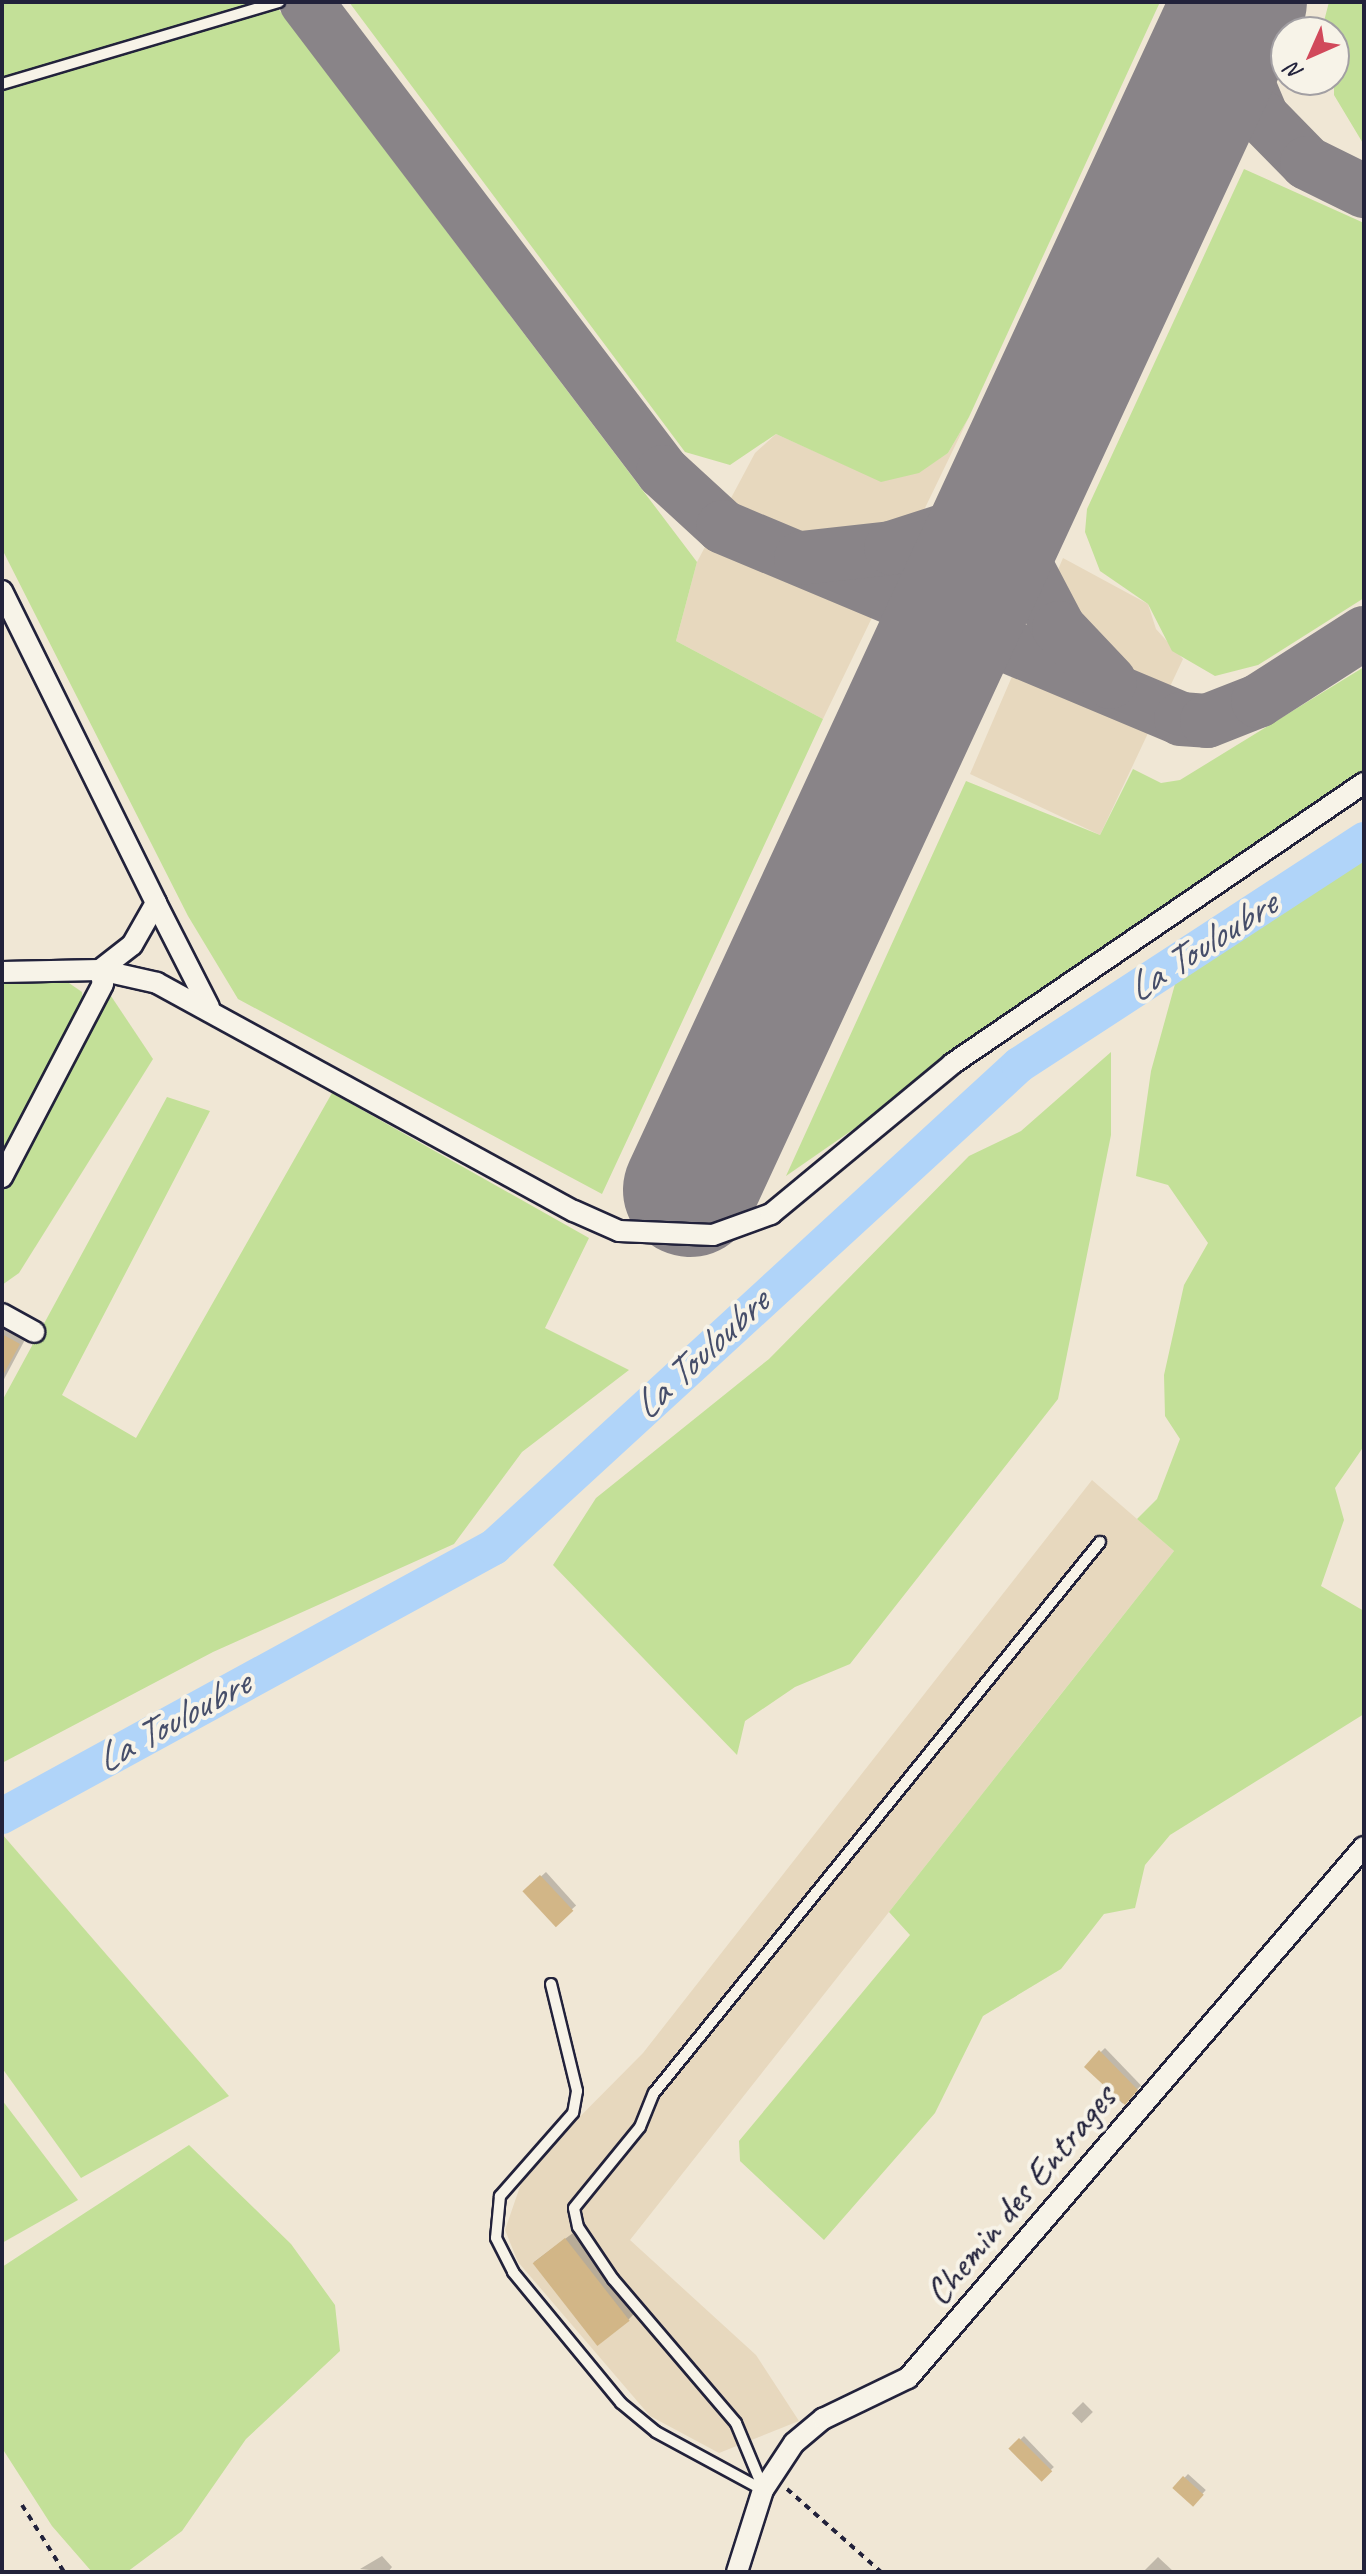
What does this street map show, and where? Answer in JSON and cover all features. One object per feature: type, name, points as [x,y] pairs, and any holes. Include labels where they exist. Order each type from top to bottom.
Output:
[{"type":"street","points":[[2,591],[209,1007]]},
{"type":"street","points":[[2,972],[100,970],[209,1007],[574,1211],[619,1231],[713,1235],[771,1214],[952,1064],[1364,783]]},
{"type":"street","points":[[100,970],[132,945],[156,903]]},
{"type":"street","points":[[2,1177],[103,984],[100,970]]},
{"type":"street","points":[[2,1314],[34,1332]]},
{"type":"street","name":"Chemin des Entrages","points":[[737,2572],[766,2484],[823,2419],[908,2378],[1364,1847]]},
{"type":"lane","points":[[2,84],[279,2]]},
{"type":"lane","points":[[766,2484],[736,2423],[613,2279],[578,2227],[574,2208],[640,2127],[654,2093],[1100,1542]]},
{"type":"lane","points":[[551,1984],[577,2091],[573,2113],[500,2196],[496,2238],[513,2272],[621,2403],[656,2432],[766,2484]]},
{"type":"path","points":[[766,2484],[801,2498],[881,2572]]},
{"type":"path","points":[[22,2505],[64,2572]]},
{"type":"shaded area","points":[[969,417],[823,719],[676,641],[697,562],[755,453],[776,434],[881,481],[919,472],[948,453]]},
{"type":"shaded area","points":[[1063,558],[1148,604],[1156,629],[1183,659],[1100,835],[970,774]]},
{"type":"shaded area","points":[[1092,1480],[1174,1551],[630,2240],[756,2355],[799,2421],[719,2453],[650,2416],[518,2262],[505,2230],[525,2172],[643,2053]]},
{"type":"green space","points":[[2,2],[273,2],[697,562],[676,641],[823,719],[602,1194],[238,999],[188,916],[2,549]]},
{"type":"green space","points":[[349,2],[1160,2],[969,417],[948,453],[919,473],[881,482],[776,434],[730,465],[685,452]]},
{"type":"green space","points":[[1329,2],[1364,2],[1364,145],[1335,96],[1350,96],[1350,16],[1325,16]]},
{"type":"green space","points":[[1244,169],[1364,223],[1364,598],[1258,665],[1215,676],[1172,651],[1148,604],[1100,571],[1085,532],[1087,509]]},
{"type":"green space","points":[[1364,667],[1364,775],[786,1176],[966,781],[1100,835],[1133,769],[1161,783],[1180,780]]},
{"type":"green space","points":[[1364,855],[1364,1446],[1335,1488],[1344,1520],[1321,1586],[1364,1611],[1364,1714],[1170,1835],[1145,1865],[1135,1908],[1104,1914],[1061,1969],[983,2016],[935,2113],[824,2240],[740,2161],[739,2141],[910,1935],[889,1912],[1174,1551],[1137,1519],[1157,1499],[1180,1439],[1165,1416],[1164,1375],[1184,1285],[1208,1243],[1168,1185],[1136,1176],[1151,1071],[1175,984]]},
{"type":"green space","points":[[56,974],[82,992],[83,1003],[2,1157],[2,977]]},
{"type":"green space","points":[[103,984],[153,1059],[19,1273],[2,1285],[2,1177]]},
{"type":"green space","points":[[1111,1052],[1111,1135],[1058,1399],[850,1664],[795,1687],[745,1721],[737,1755],[553,1565],[596,1498],[769,1359],[969,1156],[1021,1131]]},
{"type":"green space","points":[[332,1093],[589,1238],[545,1328],[629,1370],[522,1452],[454,1544],[213,1652],[2,1763],[2,1401],[167,1097],[210,1111],[62,1395],[136,1438]]},
{"type":"green space","points":[[2,1834],[229,2096],[81,2178],[2,2068]]},
{"type":"green space","points":[[2,2100],[78,2200],[2,2243]]},
{"type":"green space","points":[[189,2145],[291,2244],[335,2305],[340,2351],[246,2439],[182,2531],[127,2572],[92,2572],[52,2526],[2,2448],[2,2267]]},
{"type":"building","points":[[2,1334],[20,1344],[2,1377]]},
{"type":"building","points":[[540,1875],[573,1911],[556,1927],[522,1891]]},
{"type":"building","points":[[1099,2050],[1138,2090],[1125,2105],[1084,2067]]},
{"type":"building","points":[[565,2238],[630,2321],[597,2346],[533,2263]]},
{"type":"building","points":[[1019,2438],[1052,2471],[1042,2482],[1008,2449]]},
{"type":"building","points":[[1183,2476],[1204,2495],[1193,2507],[1172,2488]]},
{"type":"waterway","name":"La Touloubre","points":[[2,1816],[494,1547],[1019,1065],[1364,840]]},
{"type":"taxiway","points":[[306,2],[663,472],[723,527],[1181,719],[1207,721],[1258,701],[1364,633]]},
{"type":"taxiway","points":[[1242,2],[1241,67],[1262,117],[1307,163],[1364,191]]},
{"type":"taxiway","points":[[1024,473],[1019,529],[1027,567],[1059,628],[1110,682]]},
{"type":"taxiway","points":[[801,558],[891,548],[965,524],[995,507],[1024,473]]},
{"type":"runway","points":[[690,1190],[1240,2]]}]
